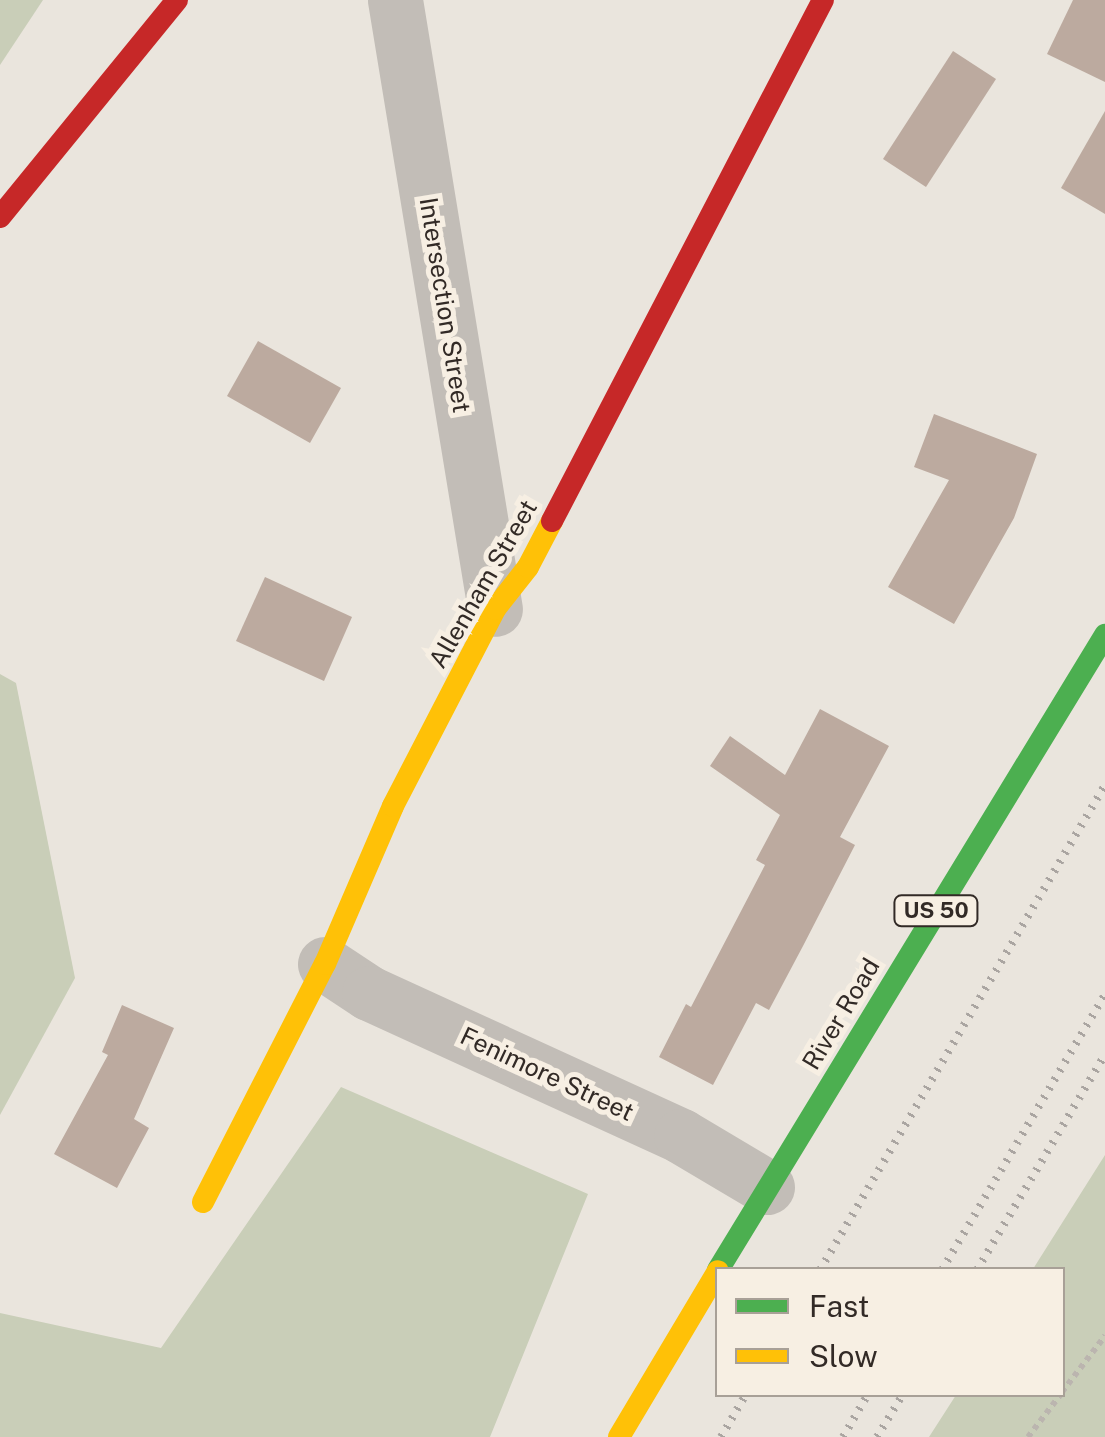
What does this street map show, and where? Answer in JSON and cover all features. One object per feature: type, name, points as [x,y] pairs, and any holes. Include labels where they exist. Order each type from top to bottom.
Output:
[{"type":"street","points":[[0,216],[177,0]]},
{"type":"street","name":"Intersection Street","points":[[395,0],[495,609]]},
{"type":"street","name":"Allenham Street","points":[[204,1202],[325,964],[393,806],[495,609],[528,567],[823,0]]},
{"type":"street","name":"River Road","points":[[720,1267],[1105,634]]},
{"type":"street","name":"Fenimore Street","points":[[325,964],[369,993],[681,1136],[768,1187]]},
{"type":"street","name":"River Road","points":[[619,1437],[715,1275]]},
{"type":"path","points":[[1065,1389],[1105,1336]]},
{"type":"path","points":[[1028,1437],[1059,1397]]},
{"type":"green space","points":[[0,0],[43,0],[0,65]]},
{"type":"green space","points":[[0,674],[16,683],[75,978],[0,1115]]},
{"type":"green space","points":[[341,1087],[588,1194],[490,1437],[0,1437],[0,1313],[161,1348]]},
{"type":"green space","points":[[1105,1155],[1105,1437],[929,1437],[955,1397],[1065,1397],[1065,1267],[1034,1267]]},
{"type":"building","points":[[1073,0],[1105,0],[1105,82],[1047,54]]},
{"type":"building","points":[[953,51],[996,79],[926,187],[883,159]]},
{"type":"building","points":[[1105,111],[1105,214],[1061,188]]},
{"type":"building","points":[[258,341],[341,388],[310,443],[227,396]]},
{"type":"building","points":[[934,414],[1037,454],[1014,518],[954,624],[888,587],[949,480],[914,467]]},
{"type":"building","points":[[265,577],[352,617],[324,681],[236,641]]},
{"type":"building","points":[[820,709],[889,746],[840,837],[855,845],[803,946],[769,1010],[756,1003],[713,1085],[659,1057],[686,1004],[691,1007],[765,865],[756,860],[780,815],[710,766],[730,736],[785,775]]},
{"type":"building","points":[[122,1005],[174,1028],[134,1119],[149,1128],[117,1188],[54,1154],[108,1055],[102,1052]]},
{"type":"railway","points":[[822,1267],[1105,785]]},
{"type":"railway","points":[[944,1267],[1105,994]]},
{"type":"railway","points":[[979,1267],[1105,1054]]},
{"type":"railway","points":[[721,1437],[744,1397]]},
{"type":"railway","points":[[843,1437],[866,1397]]},
{"type":"railway","points":[[877,1437],[901,1397]]},
{"type":"traffic: fast","points":[[720,1267],[1105,635]]},
{"type":"traffic: slow","points":[[203,1202],[325,964],[393,806],[495,609],[528,567],[552,521]]},
{"type":"traffic: slow","points":[[619,1437],[715,1276]]},
{"type":"traffic: jam","points":[[0,217],[177,0]]},
{"type":"traffic: jam","points":[[552,521],[823,0]]}]
